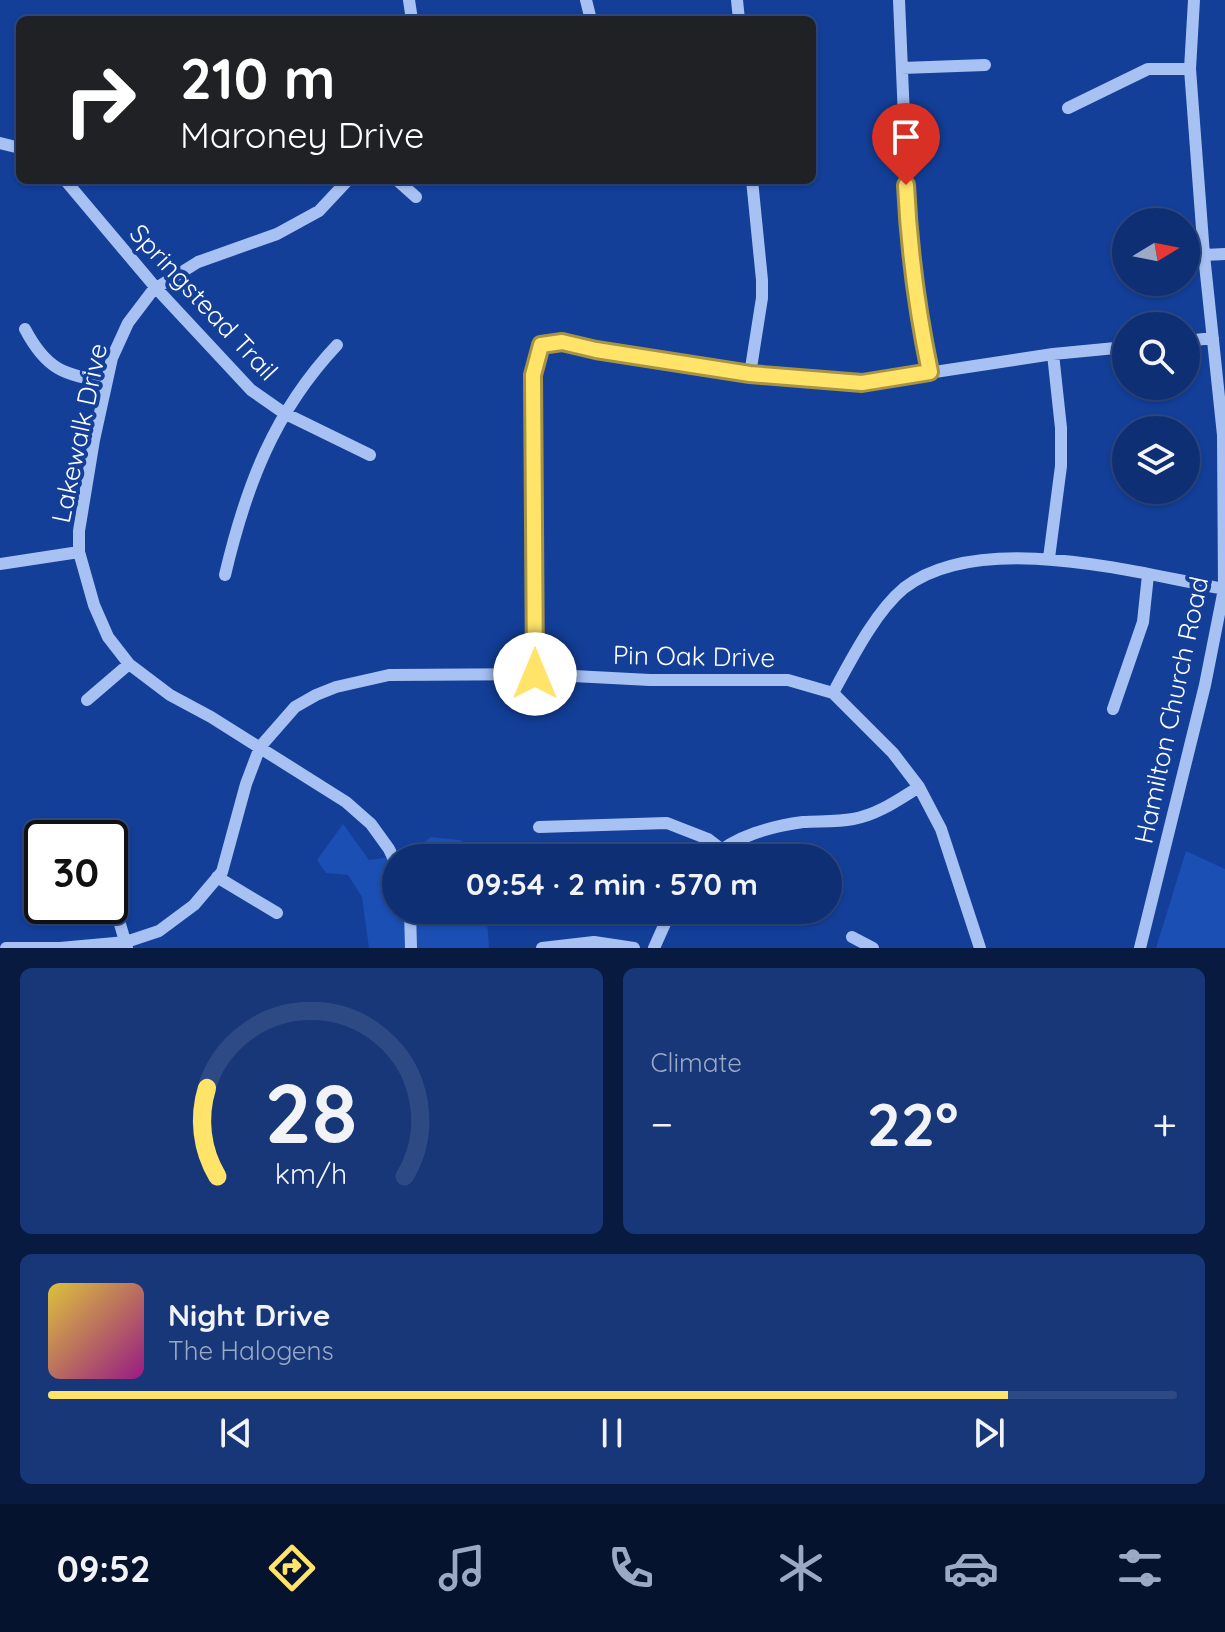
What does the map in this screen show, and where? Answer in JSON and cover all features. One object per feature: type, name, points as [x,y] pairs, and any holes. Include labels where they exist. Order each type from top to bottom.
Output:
[{"type":"street","points":[[899,0],[909,235],[930,372]]},
{"type":"street","name":"Hamilton Church Road","points":[[1140,948],[1205,685],[1224,589],[1223,435],[1204,255],[1190,69],[1194,0]]},
{"type":"street","points":[[902,68],[985,65]]},
{"type":"street","points":[[1068,108],[1148,69],[1190,69]]},
{"type":"street","name":"Springstead Trail","points":[[68,184],[156,288],[251,390],[284,413],[370,455]]},
{"type":"street","name":"Lakewalk Drive","points":[[344,184],[319,211],[277,234],[198,262],[156,288],[128,323],[112,358],[107,381],[79,531],[79,552],[108,637],[129,664],[170,695],[346,802],[371,824],[385,844]]},
{"type":"street","points":[[401,184],[416,197]]},
{"type":"street","points":[[750,374],[762,289],[752,184]]},
{"type":"street","points":[[1204,255],[1225,254]]},
{"type":"street","points":[[25,329],[43,359],[58,370],[80,378],[107,381]]},
{"type":"street","points":[[1200,339],[1213,338]]},
{"type":"street","points":[[535,674],[533,375],[541,345],[562,342],[750,374],[862,383],[1053,354],[1112,348]]},
{"type":"street","points":[[225,575],[251,481],[284,413],[313,371],[337,345]]},
{"type":"street","points":[[1049,558],[1061,466],[1061,428],[1053,354]]},
{"type":"street","points":[[0,564],[79,552]]},
{"type":"street","points":[[833,693],[867,632],[903,589],[950,565],[1049,558],[1224,589]]},
{"type":"street","points":[[1113,709],[1143,622],[1148,575]]},
{"type":"street","points":[[87,700],[129,664]]},
{"type":"street","name":"Pin Oak Drive","points":[[6,948],[126,945],[159,931],[194,905],[222,872],[246,784],[260,747],[295,707],[336,687],[389,675],[535,674],[650,680],[788,680],[833,693],[893,753],[919,787],[941,829],[979,946]]},
{"type":"street","points":[[737,844],[765,830],[801,823],[853,819],[877,812],[919,787]]},
{"type":"street","points":[[539,827],[667,823],[708,839],[711,844]]},
{"type":"street","points":[[217,877],[277,913]]},
{"type":"street","points":[[120,924],[126,945]]},
{"type":"street","points":[[410,924],[411,948]]},
{"type":"street","points":[[654,948],[665,924]]},
{"type":"street","points":[[852,937],[873,948]]},
{"type":"street","points":[[542,948],[594,942],[634,948]]},
{"type":"street","points":[[964,948],[979,946]]},
{"type":"shaded area","points":[[343,824],[369,860],[382,858],[382,924],[487,924],[489,948],[369,948],[362,897],[348,875],[326,873],[317,860]]},
{"type":"shaded area","points":[[431,837],[460,840],[464,844],[421,844]]},
{"type":"shaded area","points":[[1186,851],[1225,869],[1225,948],[1156,948]]},
{"type":"route","points":[[535,674],[533,375],[541,345],[562,342],[750,374],[862,383],[930,372],[909,235],[906,185]]}]
